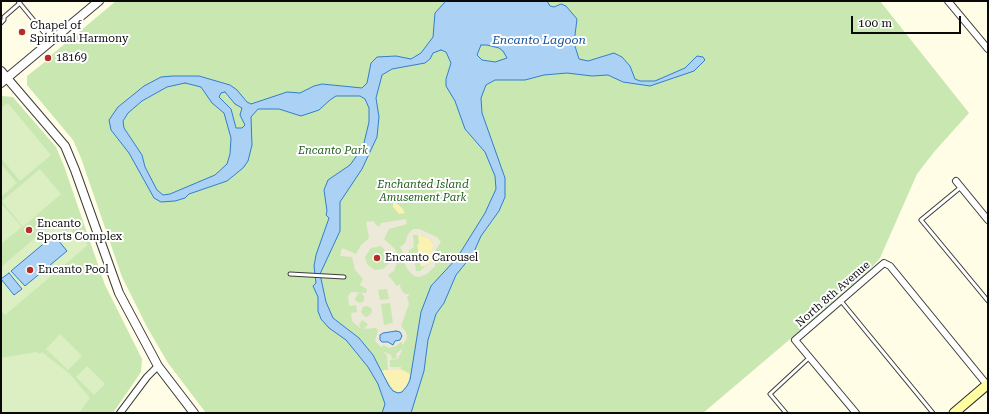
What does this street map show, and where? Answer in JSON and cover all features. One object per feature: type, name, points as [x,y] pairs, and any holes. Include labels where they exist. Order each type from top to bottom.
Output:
[{"type":"main road","points":[[954,413],[988,385]]},
{"type":"street","points":[[948,1],[988,49]]},
{"type":"street","points":[[4,81],[95,2]]},
{"type":"street","points":[[1,71],[4,81],[64,146],[75,170],[120,293],[158,366],[194,413]]},
{"type":"street","points":[[956,181],[988,220]]},
{"type":"street","name":"North 8th Avenue","points":[[810,357],[795,340],[884,263],[890,266],[988,385]]},
{"type":"street","points":[[810,357],[856,413]]},
{"type":"street","points":[[120,413],[146,377],[158,366]]},
{"type":"lane","points":[[1,23],[4,20],[4,17],[19,2],[51,41]]},
{"type":"lane","points":[[961,187],[921,220],[988,301]]},
{"type":"lane","points":[[290,274],[344,277]]},
{"type":"lane","points":[[840,301],[933,413]]},
{"type":"lane","points":[[786,413],[770,394],[810,357]]},
{"type":"green space","points":[[116,1],[880,1],[969,113],[934,152],[917,174],[880,258],[867,273],[703,413],[206,413],[168,363],[147,327],[122,277],[81,158],[73,140],[27,85],[27,76]]},
{"type":"green space","points":[[1,97],[13,97],[56,147],[105,285],[142,359],[141,372],[113,413],[1,413]]},
{"type":"green space","points":[[8,103],[51,155],[20,181],[1,158],[1,108]]},
{"type":"green space","points":[[1,164],[17,183],[1,197]]},
{"type":"green space","points":[[40,169],[61,194],[23,227],[2,201]]},
{"type":"green space","points":[[1,203],[22,227],[1,244]]},
{"type":"green space","name":"Encanto Pool","points":[[55,221],[65,233],[70,229],[76,236],[79,234],[88,245],[5,315],[1,311],[1,267]]},
{"type":"green space","points":[[60,334],[82,356],[68,370],[46,349]]},
{"type":"green space","points":[[36,352],[40,354],[42,352],[70,374],[90,398],[79,413],[1,413],[1,358]]},
{"type":"green space","points":[[87,366],[105,384],[94,395],[76,377]]},
{"type":"sand","points":[[393,203],[396,203],[402,208],[405,213],[399,214],[393,207]]},
{"type":"sand","points":[[418,234],[430,239],[434,245],[431,252],[431,263],[421,267],[417,244],[419,244]]},
{"type":"sand","points":[[384,370],[403,370],[410,374],[408,385],[401,392],[395,392],[381,372]]},
{"type":"shaded area","points":[[406,219],[407,224],[389,229],[384,239],[395,249],[397,254],[403,253],[400,247],[405,243],[408,234],[413,229],[419,229],[437,237],[441,242],[435,251],[435,266],[427,274],[419,277],[414,276],[408,270],[403,260],[398,259],[394,271],[388,275],[397,286],[403,282],[400,285],[401,290],[405,294],[410,294],[407,297],[409,304],[401,326],[406,332],[407,338],[403,345],[401,342],[396,346],[389,348],[383,345],[382,348],[375,341],[378,330],[376,328],[364,329],[368,324],[362,320],[359,325],[361,329],[352,321],[351,313],[357,312],[356,305],[349,306],[348,296],[351,292],[366,293],[367,289],[360,285],[363,279],[355,270],[352,257],[340,256],[342,248],[356,254],[361,245],[369,238],[366,222],[373,221],[379,227],[381,223]],"holes":[[[413,235],[422,235],[431,240],[434,245],[431,252],[431,263],[420,271],[416,271],[415,262],[410,261],[407,257],[409,250],[414,247]],[[381,246],[388,253],[389,263],[383,269],[375,270],[367,264],[365,257],[371,248]],[[387,289],[389,299],[380,300],[378,290]],[[358,293],[361,293],[364,296],[364,301],[361,303],[357,302],[355,299]],[[390,303],[393,323],[384,325],[381,304]],[[367,306],[371,308],[372,312],[367,317],[361,312],[363,307]],[[397,331],[401,333],[402,338],[395,341],[393,345],[391,345],[381,334]]]},
{"type":"shaded area","points":[[403,348],[398,359],[390,360],[390,367],[401,367],[401,370],[388,370],[387,355],[382,351],[391,355],[392,359],[397,358],[396,354]]},
{"type":"water","name":"Encanto Lagoon","points":[[446,1],[547,1],[550,6],[554,7],[561,4],[566,6],[577,19],[574,43],[579,59],[588,61],[614,53],[622,57],[630,66],[635,79],[640,81],[655,81],[685,68],[697,56],[703,57],[705,60],[694,71],[650,86],[623,82],[608,75],[592,76],[567,73],[544,75],[525,80],[495,80],[486,85],[481,98],[482,113],[505,178],[505,197],[499,211],[481,236],[473,254],[456,275],[444,303],[436,314],[428,340],[424,371],[411,413],[382,413],[385,404],[378,384],[368,367],[346,340],[329,328],[321,319],[318,311],[318,297],[313,286],[316,283],[314,266],[316,255],[329,218],[326,215],[327,211],[324,190],[328,180],[350,165],[363,147],[369,122],[369,108],[365,99],[360,96],[336,96],[319,110],[301,116],[279,109],[258,109],[251,117],[252,145],[248,161],[243,168],[227,181],[189,194],[185,198],[175,201],[161,202],[154,198],[129,153],[111,130],[109,120],[118,107],[144,86],[161,77],[199,76],[230,85],[237,90],[247,102],[251,104],[287,92],[300,93],[322,84],[362,88],[367,83],[371,63],[377,57],[396,56],[411,59],[421,53],[433,37],[435,13]],"holes":[[[481,45],[487,45],[499,48],[503,51],[507,58],[495,62],[482,60],[477,55]],[[441,50],[446,52],[451,63],[446,79],[446,86],[455,101],[465,129],[485,152],[495,176],[496,189],[485,213],[457,258],[431,286],[421,312],[410,380],[402,392],[398,393],[393,391],[389,386],[373,355],[359,338],[333,318],[326,302],[320,274],[340,231],[340,202],[362,169],[377,137],[379,117],[376,98],[382,75],[392,69],[425,63],[430,59],[433,53]],[[185,83],[201,87],[212,103],[224,113],[231,138],[230,154],[227,164],[215,175],[170,194],[163,195],[157,190],[145,167],[142,155],[124,128],[123,121],[128,113],[142,101],[167,87]],[[225,92],[235,104],[242,108],[240,115],[245,125],[242,128],[236,128],[231,109],[219,97],[221,93]]]},
{"type":"water","points":[[54,235],[67,251],[25,286],[11,271]]},
{"type":"water","points":[[9,273],[22,289],[14,295],[1,279]]},
{"type":"water","points":[[396,331],[400,332],[402,336],[400,340],[395,341],[393,345],[380,340],[380,335],[383,333]]},
{"type":"place","name":"Chapel of Spiritual Harmony","points":[[22,32]]},
{"type":"place","name":"18169","points":[[48,58]]},
{"type":"place","name":"Encanto Sports Complex","points":[[29,230]]},
{"type":"place","name":"Encanto Carousel","points":[[377,258]]},
{"type":"place","name":"Encanto Pool","points":[[30,270]]},
{"type":"park label","name":"Encanto Park","points":[[333,151]]},
{"type":"park label","name":"Enchanted Island Amusement Park","points":[[423,191]]}]
